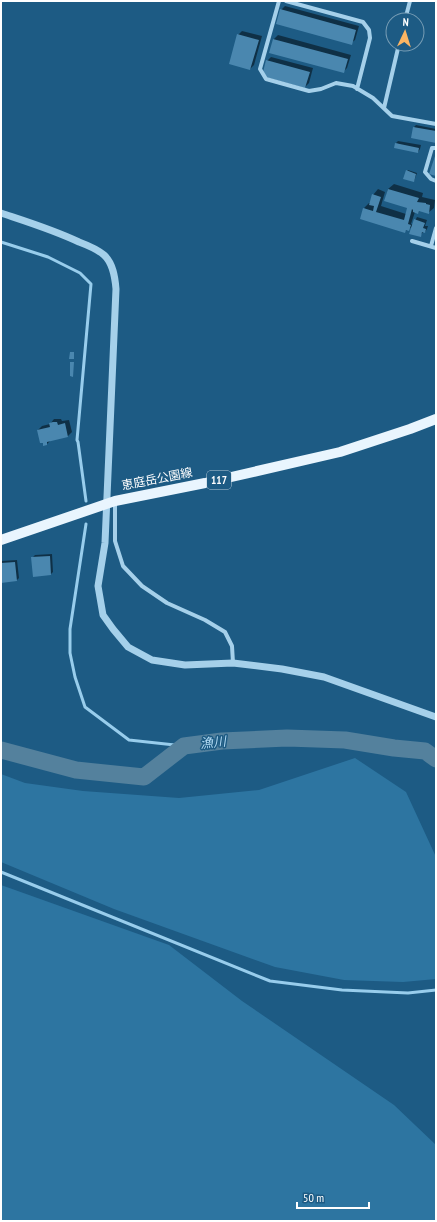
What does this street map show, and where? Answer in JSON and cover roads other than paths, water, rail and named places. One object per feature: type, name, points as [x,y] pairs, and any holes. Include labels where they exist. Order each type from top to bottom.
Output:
[{"type":"main road","name":"恵庭岳公園線","points":[[1,540],[116,501],[205,483],[340,452],[436,419]]},
{"type":"street","points":[[279,1],[260,69],[266,79],[309,91],[321,89],[336,83],[353,86],[373,98],[392,116],[436,124]]},
{"type":"street","points":[[286,1],[363,22],[369,30],[370,38],[357,89]]},
{"type":"street","points":[[407,12],[410,1]]},
{"type":"street","points":[[384,108],[397,52]]},
{"type":"street","points":[[436,148],[432,148],[425,172],[436,181]]},
{"type":"street","points":[[1,213],[54,230],[94,248],[105,255],[115,277],[116,289],[104,543],[98,586],[104,615],[128,647],[152,660],[185,665],[234,663],[282,669],[324,677],[436,717]]},
{"type":"street","points":[[431,246],[436,228]]},
{"type":"street","points":[[412,240],[436,248]]},
{"type":"street","points":[[116,501],[115,541],[123,566],[142,586],[167,602],[226,632],[232,646],[234,663]]},
{"type":"waterway","points":[[1,242],[48,257],[80,273],[91,284],[77,440],[86,501]]},
{"type":"waterway","points":[[86,524],[70,629],[70,653],[75,677],[85,707],[129,740],[184,746]]},
{"type":"waterway","name":"漁川","points":[[1,750],[76,770],[144,777],[184,746],[222,741],[287,738],[345,740],[394,748],[425,751],[436,759]]},
{"type":"waterway","points":[[1,872],[270,981],[342,990],[408,993],[436,990]]}]
